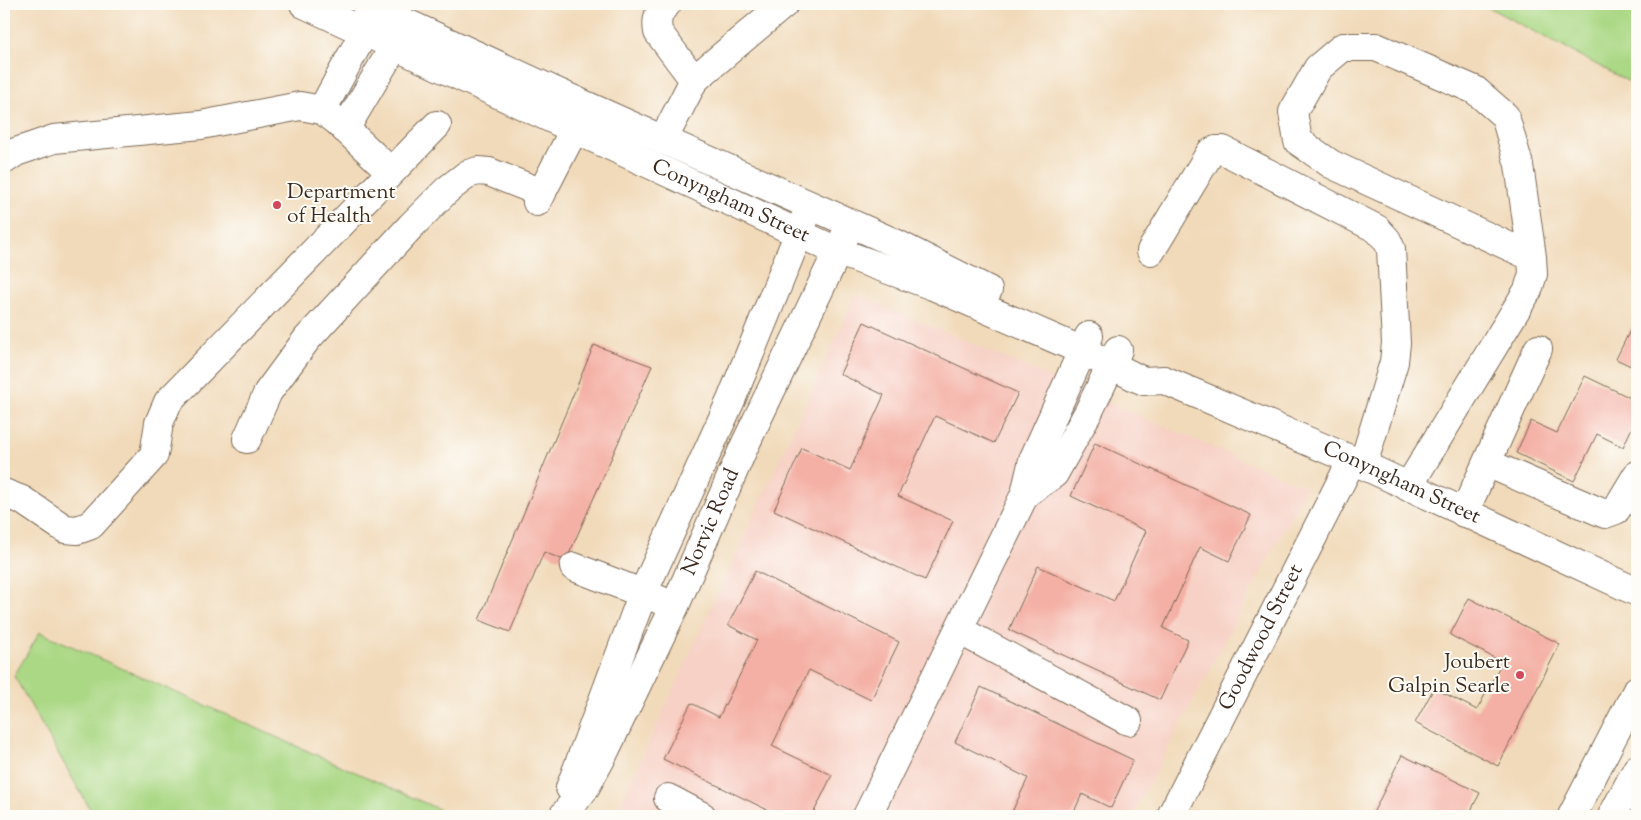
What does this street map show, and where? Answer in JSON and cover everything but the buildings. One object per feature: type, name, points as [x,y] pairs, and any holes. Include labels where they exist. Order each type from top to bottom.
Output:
[{"type":"street","name":"Conyngham Street","points":[[304,4],[372,12],[402,23],[800,234],[839,252],[1086,344]]},
{"type":"street","points":[[667,4],[661,9],[656,23],[658,32],[694,80]]},
{"type":"street","points":[[663,140],[694,80],[784,4]]},
{"type":"street","points":[[322,110],[372,12]]},
{"type":"street","points":[[346,129],[402,23]]},
{"type":"street","points":[[1408,487],[1528,290],[1533,274],[1532,257],[1519,165],[1505,116],[1475,90],[1376,47],[1343,47],[1318,68],[1293,112],[1298,141],[1330,164],[1532,257]]},
{"type":"street","points":[[4,160],[16,152],[54,139],[201,125],[300,106],[322,110],[346,129],[391,172]]},
{"type":"street","name":"Conyngham Street","points":[[580,118],[663,140],[809,207],[895,243],[1115,358],[1144,381],[1164,380],[1358,463],[1637,592]]},
{"type":"street","points":[[247,439],[268,392],[307,339],[411,226],[447,190],[468,174],[489,172],[539,198],[580,118]]},
{"type":"street","points":[[4,493],[22,500],[65,529],[77,530],[90,525],[154,455],[159,423],[168,402],[437,125]]},
{"type":"street","name":"Goodwood Street","points":[[1151,251],[1210,153],[1216,150],[1223,150],[1377,229],[1387,240],[1391,249],[1396,343],[1390,380],[1358,463],[1171,816]]},
{"type":"street","name":"Norvic Road","points":[[564,815],[583,750],[643,593],[732,400],[800,234],[809,207]]},
{"type":"street","name":"Norvic Road","points":[[564,815],[585,788],[675,606],[744,447],[839,252],[850,225]]},
{"type":"street","points":[[867,816],[1026,494],[1033,460],[1086,344]]},
{"type":"street","points":[[1464,513],[1538,349]]},
{"type":"street","points":[[1026,494],[1054,474],[1115,358]]},
{"type":"street","points":[[1487,463],[1605,514],[1616,510],[1637,475]]},
{"type":"street","points":[[574,567],[675,606]]},
{"type":"street","points":[[959,630],[1128,721]]},
{"type":"street","points":[[1572,816],[1637,690]]},
{"type":"street","points":[[1612,816],[1637,769]]},
{"type":"street","points":[[668,798],[702,816]]},
{"type":"shaded area","points":[[856,294],[1306,487],[1132,816],[615,816]]},
{"type":"green space","points":[[1482,4],[1637,4],[1637,86]]},
{"type":"green space","points":[[40,632],[454,816],[94,816],[14,676]]},
{"type":"place","name":"Department of Health","points":[[277,205]]},
{"type":"place","name":"Joubert Galpin Searle","points":[[1520,675]]}]
